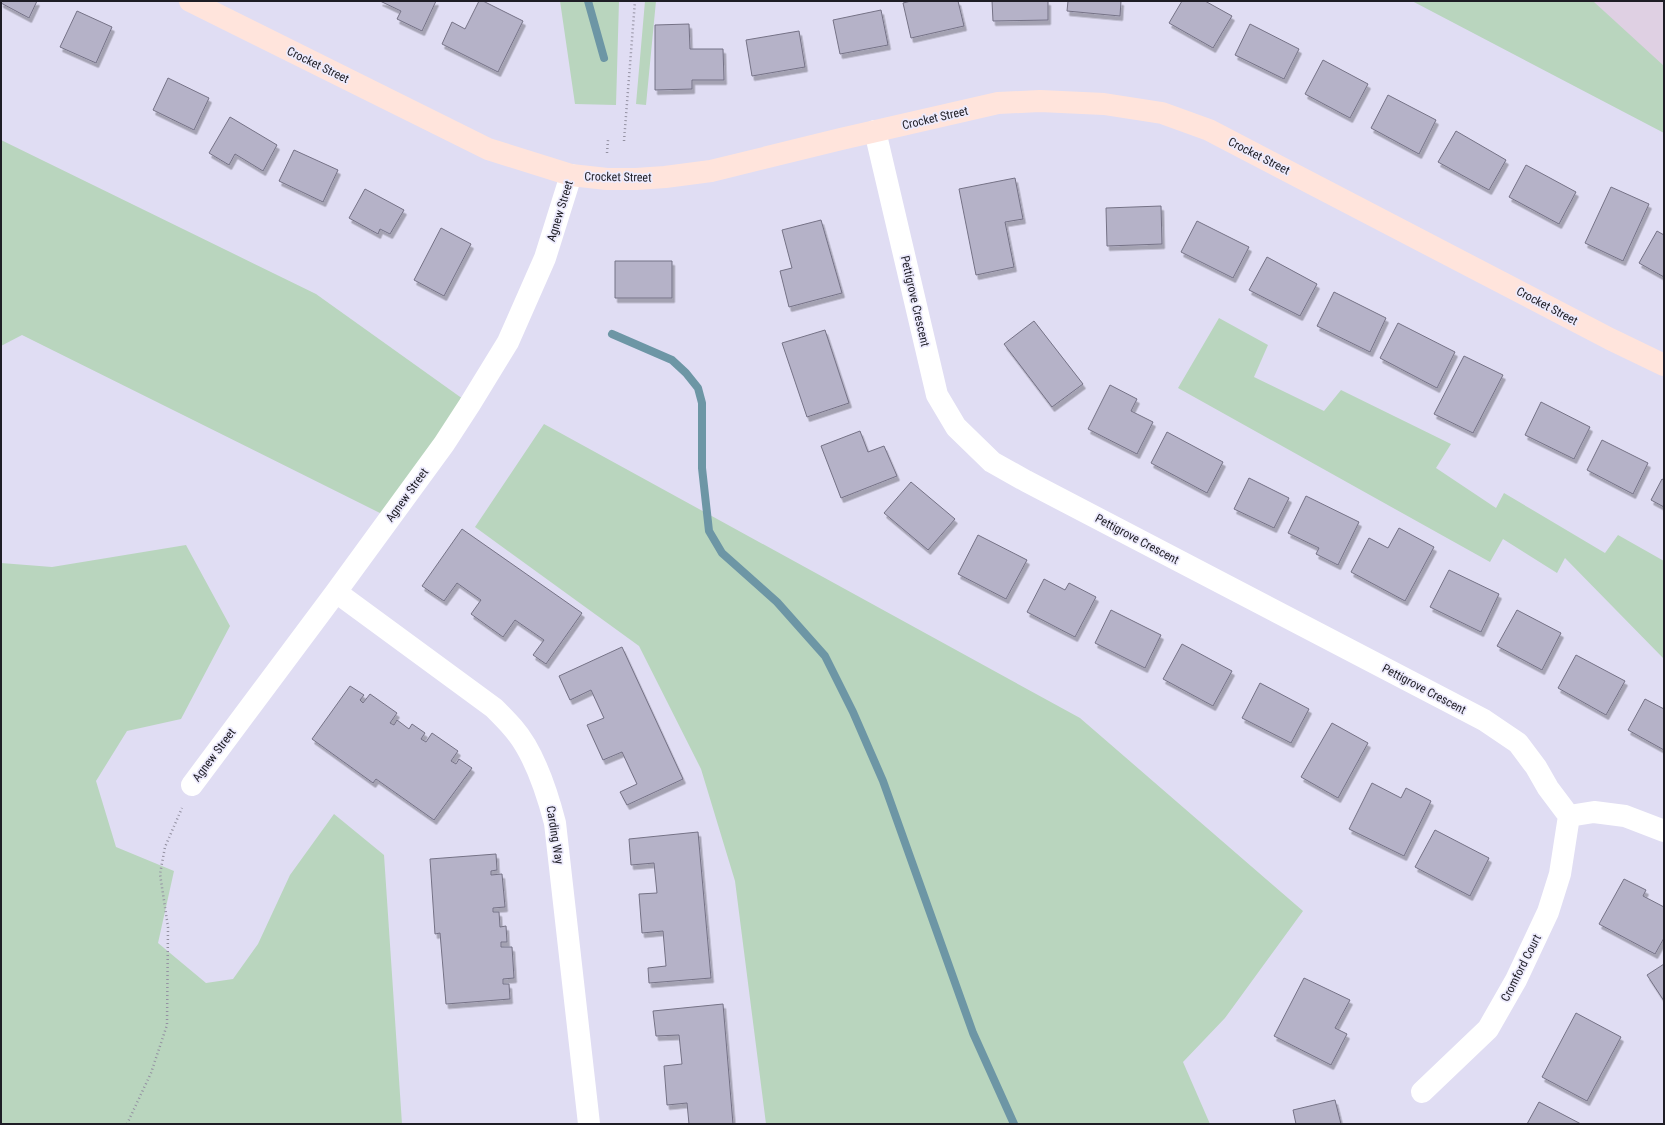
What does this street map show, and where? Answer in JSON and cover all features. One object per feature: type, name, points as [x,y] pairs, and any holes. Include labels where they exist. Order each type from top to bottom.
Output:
[{"type":"street","name":"Crocket Street","points":[[190,1],[488,149],[571,175],[607,179],[636,179],[711,171],[875,131],[998,104],[1040,101],[1104,104],[1162,113],[1216,134],[1610,339],[1664,365]]},
{"type":"street","name":"Pettigrove Crescent","points":[[875,131],[937,395],[956,427],[992,462],[1484,720],[1518,743],[1569,816]]},
{"type":"street","name":"Agnew Street","points":[[192,785],[444,444],[508,342],[545,258],[571,175]]},
{"type":"street","name":"Carding Way","points":[[336,592],[494,708],[514,729],[531,757],[549,798],[555,823],[589,1124]]},
{"type":"street","points":[[1569,816],[1594,812],[1625,816],[1664,831]]},
{"type":"street","name":"Cromford Court","points":[[1422,1092],[1488,1029],[1516,980],[1548,912],[1560,874],[1569,816]]},
{"type":"path","points":[[624,140],[635,1]]},
{"type":"path","points":[[607,156],[608,140]]},
{"type":"path","points":[[127,1124],[151,1073],[167,1025],[168,927],[160,874],[165,847],[192,785]]},
{"type":"shaded area","points":[[1593,1],[1664,1],[1664,66],[1656,60]]},
{"type":"green space","points":[[560,1],[619,1],[616,105],[575,104]]},
{"type":"green space","points":[[645,1],[656,1],[646,105],[636,104]]},
{"type":"green space","points":[[1412,1],[1593,1],[1664,66],[1664,133]]},
{"type":"green space","points":[[1,140],[316,294],[470,404],[390,518],[22,335],[1,346]]},
{"type":"green space","points":[[1219,318],[1268,345],[1254,377],[1324,411],[1341,390],[1451,444],[1436,468],[1496,508],[1504,493],[1605,553],[1618,535],[1664,561],[1664,659],[1565,558],[1557,573],[1503,539],[1490,562],[1178,388]]},
{"type":"green space","points":[[544,424],[1080,718],[1303,911],[1225,1018],[1183,1062],[1210,1124],[766,1124],[735,881],[701,769],[639,646],[475,527]]},
{"type":"green space","points":[[186,545],[230,626],[181,719],[127,731],[96,781],[116,847],[174,871],[158,943],[206,983],[233,979],[258,944],[290,875],[334,814],[384,855],[402,1124],[1,1124],[1,563],[52,567]]},
{"type":"building","points":[[1,1],[37,1],[29,18],[1,3]]},
{"type":"building","points":[[380,1],[436,1],[422,31],[397,19],[401,11]]},
{"type":"building","points":[[479,1],[483,1],[523,21],[498,72],[442,44],[452,22],[465,29]]},
{"type":"building","points":[[911,1],[958,1],[964,26],[911,38],[903,3]]},
{"type":"building","points":[[992,1],[1048,1],[1048,20],[993,21]]},
{"type":"building","points":[[1068,1],[1121,1],[1120,16],[1067,11]]},
{"type":"building","points":[[1182,1],[1205,1],[1232,16],[1213,48],[1169,23]]},
{"type":"building","points":[[881,10],[888,45],[840,54],[833,20]]},
{"type":"building","points":[[77,11],[112,27],[96,63],[60,47]]},
{"type":"building","points":[[689,24],[690,49],[723,49],[724,80],[692,80],[692,89],[655,90],[655,25]]},
{"type":"building","points":[[1250,24],[1299,49],[1284,79],[1235,55]]},
{"type":"building","points":[[799,31],[805,67],[752,76],[746,40]]},
{"type":"building","points":[[1323,60],[1368,84],[1350,118],[1305,94]]},
{"type":"building","points":[[168,78],[209,98],[194,130],[153,110]]},
{"type":"building","points":[[1388,95],[1436,120],[1419,154],[1371,128]]},
{"type":"building","points":[[230,117],[277,145],[263,171],[235,154],[229,165],[209,153]]},
{"type":"building","points":[[1456,131],[1506,160],[1489,190],[1438,162]]},
{"type":"building","points":[[294,150],[338,170],[323,202],[279,181]]},
{"type":"building","points":[[1526,165],[1576,192],[1559,224],[1509,197]]},
{"type":"building","points":[[1015,178],[1023,219],[1005,222],[1014,267],[976,275],[959,189]]},
{"type":"building","points":[[1611,187],[1649,204],[1623,261],[1585,243]]},
{"type":"building","points":[[365,189],[404,210],[390,234],[380,229],[378,234],[349,218]]},
{"type":"building","points":[[1161,206],[1162,244],[1107,246],[1106,208]]},
{"type":"building","points":[[821,220],[842,293],[789,307],[780,271],[792,268],[782,230]]},
{"type":"building","points":[[1197,221],[1249,247],[1233,278],[1181,252]]},
{"type":"building","points":[[441,228],[471,244],[444,296],[414,280]]},
{"type":"building","points":[[1657,231],[1664,235],[1664,277],[1639,263]]},
{"type":"building","points":[[1267,257],[1317,284],[1300,316],[1249,290]]},
{"type":"building","points":[[615,261],[672,261],[672,298],[615,298]]},
{"type":"building","points":[[1334,292],[1386,318],[1370,352],[1317,326]]},
{"type":"building","points":[[1034,321],[1083,384],[1052,407],[1004,344]]},
{"type":"building","points":[[1398,323],[1455,352],[1437,388],[1380,358]]},
{"type":"building","points":[[825,330],[849,403],[807,417],[782,343]]},
{"type":"building","points":[[1464,356],[1503,375],[1473,433],[1434,414]]},
{"type":"building","points":[[1110,385],[1137,399],[1131,411],[1153,422],[1137,454],[1088,429]]},
{"type":"building","points":[[1541,402],[1590,427],[1574,459],[1525,435]]},
{"type":"building","points":[[860,431],[868,452],[884,446],[897,476],[841,498],[821,446]]},
{"type":"building","points":[[1167,432],[1223,462],[1207,493],[1151,463]]},
{"type":"building","points":[[1602,440],[1648,463],[1633,494],[1587,470]]},
{"type":"building","points":[[1249,478],[1289,498],[1274,528],[1234,509]]},
{"type":"building","points":[[1662,479],[1664,480],[1664,507],[1651,500]]},
{"type":"building","points":[[911,482],[955,519],[928,550],[884,513]]},
{"type":"building","points":[[1306,496],[1359,522],[1338,565],[1316,554],[1319,548],[1288,533]]},
{"type":"building","points":[[1399,528],[1434,547],[1405,601],[1351,572],[1369,538],[1388,548]]},
{"type":"building","points":[[462,529],[582,613],[546,664],[533,655],[544,640],[515,620],[503,637],[471,614],[481,600],[457,583],[444,601],[422,586]]},
{"type":"building","points":[[978,535],[1027,560],[1006,599],[958,574]]},
{"type":"building","points":[[1449,570],[1499,594],[1481,632],[1430,607]]},
{"type":"building","points":[[1044,579],[1065,590],[1069,583],[1096,597],[1075,637],[1027,612]]},
{"type":"building","points":[[1111,610],[1161,635],[1145,668],[1095,643]]},
{"type":"building","points":[[1517,610],[1561,633],[1542,670],[1497,646]]},
{"type":"building","points":[[1182,644],[1232,671],[1213,706],[1163,679]]},
{"type":"building","points":[[622,647],[683,779],[627,805],[620,792],[637,784],[622,752],[603,760],[587,725],[604,718],[591,690],[570,700],[559,676]]},
{"type":"building","points":[[1576,655],[1625,681],[1606,715],[1558,688]]},
{"type":"building","points":[[1260,683],[1309,709],[1291,743],[1242,718]]},
{"type":"building","points":[[350,686],[364,695],[360,700],[363,703],[370,694],[397,713],[390,723],[394,725],[397,720],[409,729],[412,724],[425,733],[421,739],[426,742],[432,733],[458,751],[451,761],[456,764],[459,759],[472,768],[434,820],[376,779],[373,783],[312,739]]},
{"type":"building","points":[[1645,699],[1664,709],[1664,750],[1628,730]]},
{"type":"building","points":[[1332,723],[1368,743],[1338,798],[1301,777]]},
{"type":"building","points":[[1372,783],[1401,798],[1406,788],[1431,801],[1404,856],[1349,829]]},
{"type":"building","points":[[1435,830],[1489,858],[1470,896],[1415,867]]},
{"type":"building","points":[[698,832],[711,978],[649,983],[648,968],[666,966],[663,931],[642,933],[639,894],[657,893],[654,863],[631,865],[629,839]]},
{"type":"building","points":[[496,854],[497,870],[491,871],[491,875],[502,874],[505,907],[493,908],[493,912],[499,912],[500,927],[506,926],[507,942],[501,942],[501,947],[512,947],[514,978],[503,979],[503,984],[509,984],[510,999],[446,1004],[440,933],[435,934],[430,859]]},
{"type":"building","points":[[1624,879],[1646,890],[1643,896],[1664,907],[1664,938],[1655,954],[1599,924]]},
{"type":"building","points":[[1664,964],[1664,1001],[1647,975]]},
{"type":"building","points":[[1304,978],[1350,1000],[1335,1028],[1347,1034],[1331,1065],[1274,1036]]},
{"type":"building","points":[[723,1004],[733,1124],[689,1124],[687,1103],[667,1105],[664,1066],[682,1064],[679,1035],[656,1036],[653,1011]]},
{"type":"building","points":[[1576,1013],[1621,1037],[1587,1101],[1542,1077]]},
{"type":"building","points":[[1335,1100],[1341,1124],[1296,1124],[1293,1110]]},
{"type":"building","points":[[1539,1102],[1581,1124],[1527,1124]]},
{"type":"waterway","points":[[588,1],[604,58]]},
{"type":"waterway","points":[[612,334],[672,360],[686,373],[698,388],[702,403],[702,468],[709,531],[722,553],[777,602],[825,656],[853,712],[883,781],[973,1033],[1014,1124]]}]
